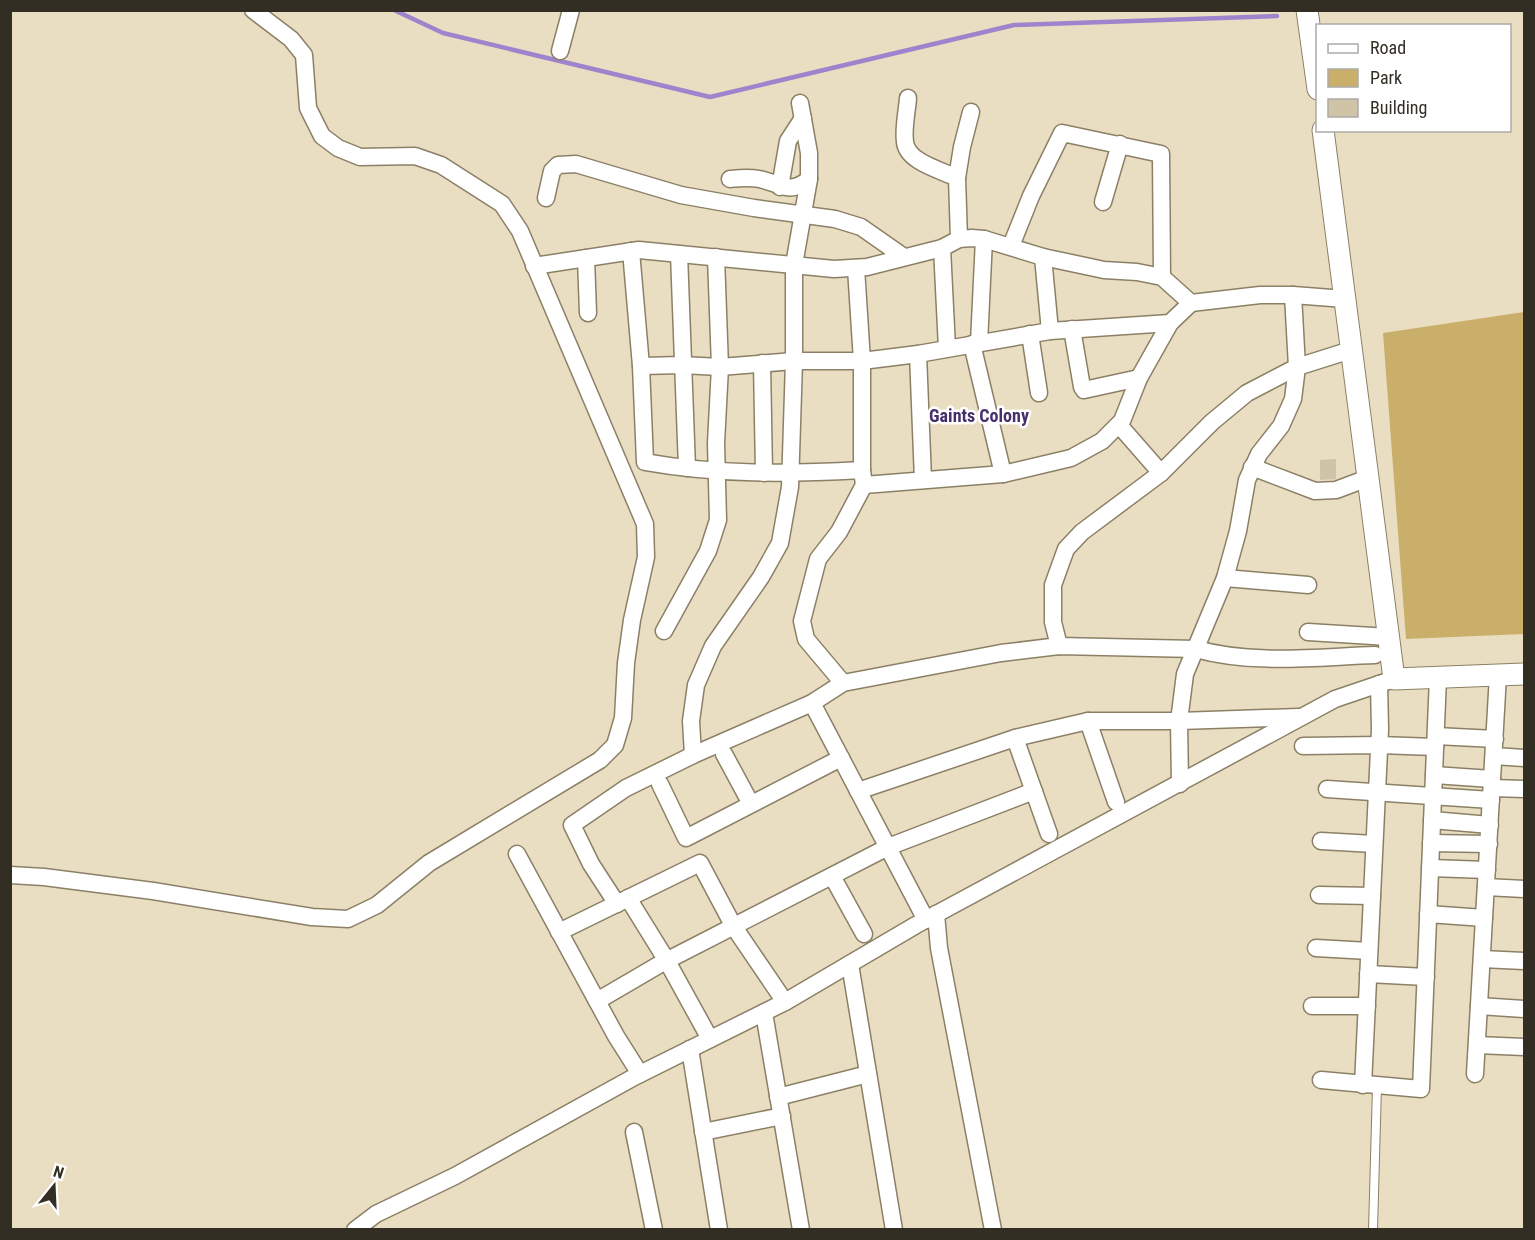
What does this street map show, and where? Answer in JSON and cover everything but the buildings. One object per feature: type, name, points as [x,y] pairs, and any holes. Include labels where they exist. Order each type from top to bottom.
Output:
[{"type":"street","points":[[10,875],[153,891],[312,918],[348,918],[377,905],[429,863],[582,773],[600,760],[615,745],[623,718],[626,663],[632,620],[646,557],[645,524],[520,231],[502,204],[441,165],[415,156],[360,157],[338,148],[322,136],[308,108],[304,55],[291,39],[253,10]]},
{"type":"street","points":[[560,51],[571,10]]},
{"type":"street","points":[[1307,10],[1316,81]]},
{"type":"street","points":[[908,99],[905,142],[908,152],[916,159],[957,178]]},
{"type":"street","points":[[693,755],[691,721],[696,685],[713,646],[761,577],[780,543],[790,474],[794,361],[794,265],[809,179],[809,153],[802,111],[788,141],[780,187]]},
{"type":"street","points":[[959,239],[957,178],[971,112]]},
{"type":"street","points":[[1323,132],[1389,637],[1387,682],[1379,745],[1368,974],[1370,1085]]},
{"type":"street","points":[[1011,246],[1031,196],[1062,133],[1120,144],[1161,154],[1161,277]]},
{"type":"street","points":[[1103,202],[1120,144]]},
{"type":"street","points":[[546,198],[552,171],[558,165],[576,164],[681,195],[835,219],[861,226],[904,257]]},
{"type":"street","points":[[730,179],[754,178],[790,188],[800,187],[809,179]]},
{"type":"street","points":[[534,266],[631,251],[834,269],[856,268],[942,248],[959,239],[984,239],[1043,257],[1104,270],[1137,272],[1161,277],[1191,303]]},
{"type":"street","points":[[984,239],[975,343],[1003,474]]},
{"type":"street","points":[[942,248],[947,348]]},
{"type":"street","points":[[631,251],[645,462],[716,472],[923,480],[1003,474],[1071,458],[1102,441],[1119,425],[1139,378],[1170,323],[1191,303],[1260,295],[1345,299]]},
{"type":"street","points":[[679,254],[687,468]]},
{"type":"street","points":[[664,631],[708,551],[718,520],[716,443],[720,367],[716,257]]},
{"type":"street","points":[[1043,257],[1050,331]]},
{"type":"street","points":[[586,258],[588,314]]},
{"type":"street","points":[[843,684],[806,639],[802,621],[818,559],[838,532],[863,478],[862,361],[856,268]]},
{"type":"street","points":[[1180,784],[1179,722],[1185,674],[1225,578],[1252,467],[1258,454],[1281,426],[1293,399],[1297,367],[1293,295]]},
{"type":"street","points":[[640,366],[720,367],[794,361],[862,361],[918,354],[1050,331],[1170,323]]},
{"type":"street","points":[[1072,329],[1084,390],[1139,378]]},
{"type":"street","points":[[1030,334],[1039,393]]},
{"type":"street","points":[[1059,646],[1053,622],[1053,585],[1066,549],[1082,532],[1161,473],[1212,422],[1247,393],[1297,367],[1352,350]]},
{"type":"street","points":[[918,354],[923,480]]},
{"type":"street","points":[[762,363],[764,473]]},
{"type":"street","points":[[1119,425],[1161,473]]},
{"type":"street","points":[[1252,467],[1315,491],[1336,490],[1368,478]]},
{"type":"street","points":[[1225,578],[1308,585]]},
{"type":"street","points":[[1308,632],[1389,637]]},
{"type":"street","points":[[710,1039],[666,961],[623,901],[591,864],[572,825],[626,788],[693,755],[812,703],[843,684],[1001,653],[1059,646],[1196,649],[1241,658],[1375,655]]},
{"type":"street","points":[[355,1230],[376,1214],[455,1176],[640,1074],[785,1002],[931,917],[1335,699],[1387,682],[1438,677],[1524,674]]},
{"type":"street","points":[[1475,1074],[1498,675]]},
{"type":"street","points":[[1321,1080],[1421,1089],[1438,677]]},
{"type":"street","points":[[812,703],[888,847],[931,917],[939,948],[993,1230]]},
{"type":"street","points":[[858,791],[1015,738],[1088,721],[1179,722],[1302,717]]},
{"type":"street","points":[[1088,721],[1116,802]]},
{"type":"street","points":[[1015,738],[1049,834]]},
{"type":"street","points":[[1303,746],[1435,742],[1494,748],[1524,758]]},
{"type":"street","points":[[724,754],[751,804]]},
{"type":"street","points":[[660,784],[686,838],[841,758]]},
{"type":"street","points":[[1434,775],[1492,789]]},
{"type":"street","points":[[1327,789],[1433,796],[1492,789],[1524,789]]},
{"type":"street","points":[[597,1000],[666,961],[888,847],[1034,791]]},
{"type":"street","points":[[1432,820],[1490,825]]},
{"type":"street","points":[[1321,841],[1374,844]]},
{"type":"street","points":[[1431,843],[1489,844]]},
{"type":"street","points":[[517,854],[640,1074]]},
{"type":"street","points":[[559,932],[700,863],[734,927],[785,1002]]},
{"type":"street","points":[[1430,868],[1487,870]]},
{"type":"street","points":[[832,876],[864,934]]},
{"type":"street","points":[[1486,887],[1524,889]]},
{"type":"street","points":[[1319,895],[1372,896]]},
{"type":"street","points":[[1428,914],[1484,918]]},
{"type":"street","points":[[1316,948],[1369,951]]},
{"type":"street","points":[[1482,958],[1524,961]]},
{"type":"street","points":[[850,964],[894,1230]]},
{"type":"street","points":[[1368,974],[1425,977]]},
{"type":"street","points":[[1312,1006],[1367,1006]]},
{"type":"street","points":[[1479,1006],[1524,1009]]},
{"type":"street","points":[[764,1013],[801,1230]]},
{"type":"street","points":[[1477,1045],[1524,1047]]},
{"type":"street","points":[[690,1049],[718,1230]]},
{"type":"street","points":[[778,1097],[868,1074]]},
{"type":"street","points":[[703,1131],[782,1116]]},
{"type":"street","points":[[634,1132],[654,1230]]},
{"type":"lane","points":[[1370,1085],[1372,1230]]},
{"type":"green space","points":[[1524,312],[1524,634],[1406,639],[1383,333]]},
{"type":"waterway","points":[[394,10],[443,33],[710,97],[1014,25],[1277,16]]},
{"type":"district","name":"Gaints Colony","points":[[979,415]]}]
